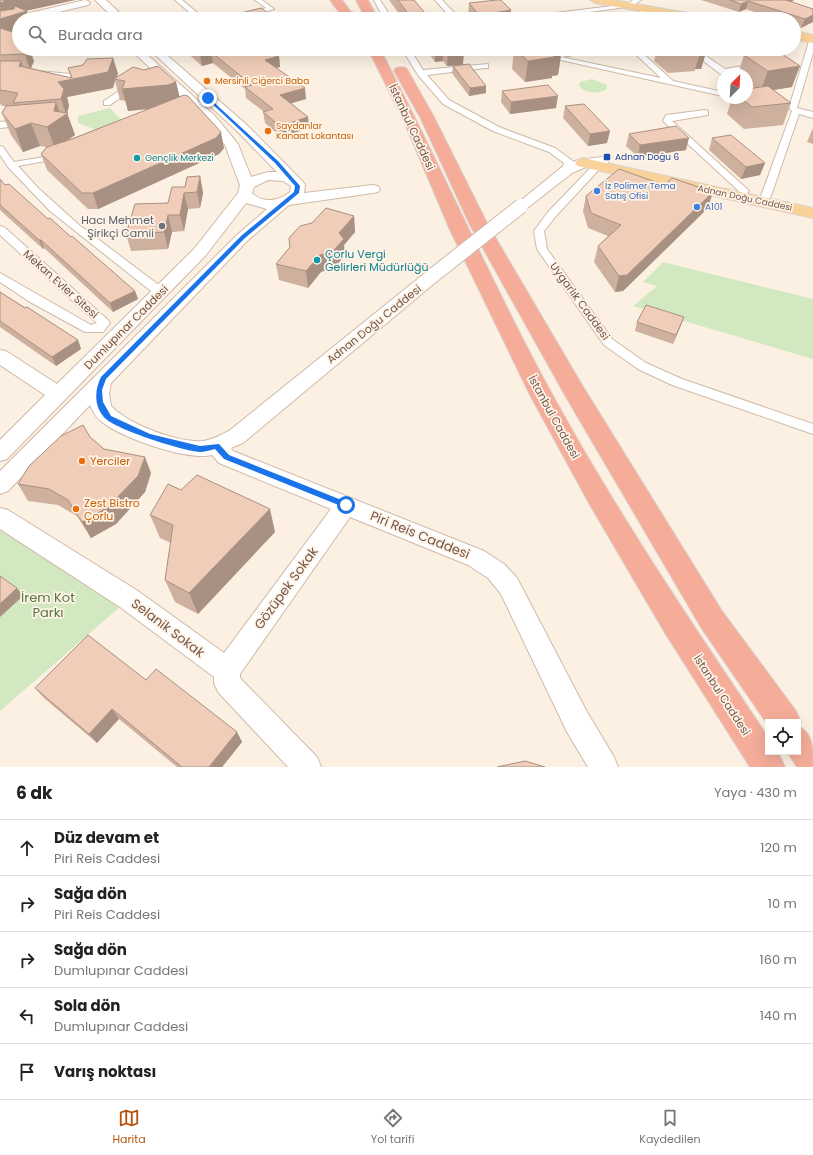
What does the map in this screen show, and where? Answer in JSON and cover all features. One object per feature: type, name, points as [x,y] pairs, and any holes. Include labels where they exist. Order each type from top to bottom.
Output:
[{"type":"highway","points":[[336,0],[345,12]]},
{"type":"highway","points":[[346,0],[353,12]]},
{"type":"highway","points":[[362,0],[368,12]]},
{"type":"highway","points":[[371,0],[374,9],[373,12]]},
{"type":"highway","name":"İstanbul Caddesi","points":[[378,56],[410,119],[459,230],[541,395],[599,498],[667,610],[769,767]]},
{"type":"highway","name":"İstanbul Caddesi","points":[[393,56],[427,117],[479,225],[574,392],[712,620],[783,719]]},
{"type":"highway","points":[[801,745],[813,762]]},
{"type":"main road","points":[[100,0],[113,12]]},
{"type":"main road","points":[[595,0],[649,6],[674,12]]},
{"type":"main road","points":[[50,12],[86,4]]},
{"type":"main road","points":[[0,23],[12,20]]},
{"type":"main road","points":[[801,37],[813,40]]},
{"type":"main road","points":[[140,56],[152,75],[193,103],[210,119],[231,144],[246,190],[253,202],[260,204],[272,204],[373,189],[294,181],[285,177],[268,176],[260,178],[246,190]]},
{"type":"main road","points":[[162,56],[243,129],[294,181],[298,186],[297,193],[287,201]]},
{"type":"main road","name":"Adnan Doğu Caddesi","points":[[594,163],[813,212]]},
{"type":"main road","name":"Adnan Doğu Caddesi","points":[[216,446],[236,436],[431,277],[567,170],[594,163],[744,191],[813,206]]},
{"type":"main road","name":"Dumlupınar Caddesi","points":[[0,453],[200,252],[246,190]]},
{"type":"main road","name":"Dumlupınar Caddesi","points":[[0,485],[66,419],[103,378],[243,237],[287,201]]},
{"type":"main road","points":[[0,356],[59,395]]},
{"type":"main road","points":[[103,378],[98,397],[103,410],[109,418]]},
{"type":"main road","points":[[66,419],[84,414],[109,418],[148,436],[173,444],[200,449],[216,446]]},
{"type":"main road","name":"Piri Reis Caddesi","points":[[216,446],[226,457],[476,558],[496,571],[508,586],[577,722],[604,767]]},
{"type":"main road","name":"Gözüpek Sokak","points":[[227,671],[346,505]]},
{"type":"main road","name":"Selanik Sokak","points":[[0,517],[129,598],[227,671]]},
{"type":"main road","points":[[227,671],[227,684],[281,738],[307,767]]},
{"type":"street","points":[[178,0],[193,12]]},
{"type":"street","points":[[258,0],[271,9],[260,12]]},
{"type":"street","points":[[377,0],[384,12]]},
{"type":"street","points":[[438,0],[449,12]]},
{"type":"street","points":[[574,12],[632,5]]},
{"type":"street","points":[[637,12],[649,6]]},
{"type":"street","points":[[766,196],[813,40]]},
{"type":"street","points":[[410,56],[421,73],[446,102],[496,129],[552,150],[569,162],[567,170]]},
{"type":"street","points":[[548,56],[717,93]]},
{"type":"street","points":[[642,56],[671,83]]},
{"type":"street","points":[[701,56],[717,68]]},
{"type":"street","points":[[748,68],[767,64],[754,56]]},
{"type":"street","points":[[421,73],[485,66]]},
{"type":"street","points":[[34,73],[72,76]]},
{"type":"street","points":[[107,103],[152,75]]},
{"type":"street","points":[[180,106],[193,103]]},
{"type":"street","points":[[791,109],[813,115]]},
{"type":"street","points":[[704,113],[669,117],[667,121],[744,191]]},
{"type":"street","points":[[0,125],[32,122]]},
{"type":"street","points":[[0,149],[11,165],[41,198],[160,292]]},
{"type":"street","points":[[11,165],[53,158],[67,153]]},
{"type":"street","name":"Uygarlık Caddesi","points":[[594,163],[539,231],[542,249],[608,342],[642,366],[677,382],[813,430]]},
{"type":"street","name":"Mekan Evler Sitesi","points":[[0,229],[104,323],[99,329],[89,329],[34,299],[0,278]]},
{"type":"green space","points":[[592,79],[607,85],[607,89],[600,92],[588,92],[579,86],[580,82]]},
{"type":"green space","points":[[110,108],[125,124],[99,131],[78,123],[78,116]]},
{"type":"green space","points":[[663,262],[813,299],[813,359],[633,306],[657,286],[643,282]]},
{"type":"green space","name":"İrem Kot Parkı","points":[[0,517],[129,599],[0,711]]},
{"type":"building","points":[[0,0],[3,0],[6,1],[0,3]]},
{"type":"building","points":[[398,0],[414,0],[424,12],[407,12]]},
{"type":"building","points":[[501,0],[511,10],[500,12],[476,12],[469,3]]},
{"type":"building","points":[[730,0],[786,0],[813,9],[813,15],[805,19],[801,18],[801,12],[783,12],[748,1],[741,4]]},
{"type":"building","points":[[15,6],[27,11],[12,12],[12,15],[0,19],[0,11],[14,9]]},
{"type":"building","points":[[261,8],[266,12],[245,12]]},
{"type":"building","points":[[0,28],[12,32],[12,55],[0,55]]},
{"type":"building","points":[[216,56],[279,56],[265,60],[305,88],[280,95],[308,117],[280,126],[263,112],[273,109],[245,87],[252,85]]},
{"type":"building","points":[[523,56],[555,57],[528,61]]},
{"type":"building","points":[[746,56],[785,56],[800,66],[768,71]]},
{"type":"building","points":[[113,58],[108,72],[58,82],[64,89],[61,99],[13,103],[18,93],[0,90],[0,61],[21,61],[19,66],[72,78],[68,68],[83,65],[87,59]]},
{"type":"building","points":[[469,64],[486,86],[470,88],[453,66]]},
{"type":"building","points":[[158,66],[176,82],[168,85],[122,89],[125,81],[114,79],[133,67],[144,70]]},
{"type":"building","points":[[548,85],[558,96],[511,102],[502,91]]},
{"type":"building","points":[[768,86],[791,103],[752,107],[748,104],[753,104],[753,88]]},
{"type":"building","name":"Gençlik Merkezi","points":[[184,95],[188,96],[221,132],[216,138],[93,193],[82,193],[41,154],[47,147],[72,139]]},
{"type":"building","points":[[56,102],[54,111],[68,113],[47,127],[31,123],[15,129],[2,113],[6,106]]},
{"type":"building","points":[[584,104],[610,131],[590,134],[565,106]]},
{"type":"building","points":[[676,126],[689,138],[640,145],[629,134]]},
{"type":"building","points":[[731,135],[765,163],[746,167],[712,138]]},
{"type":"building","points":[[619,169],[664,185],[672,178],[713,192],[627,275],[619,276],[598,246],[621,225],[591,213],[586,196]]},
{"type":"building","points":[[200,176],[197,192],[184,193],[180,215],[168,215],[164,232],[126,234],[135,204],[168,203],[172,187],[185,187],[187,177]]},
{"type":"building","points":[[0,179],[5,185],[9,184],[48,219],[50,218],[71,237],[72,236],[135,291],[110,303],[0,205]]},
{"type":"building","points":[[326,208],[354,216],[339,233],[344,239],[333,251],[320,255],[306,271],[276,264],[290,247],[289,238],[300,226],[312,223]]},
{"type":"building","points":[[0,292],[25,308],[27,307],[78,340],[52,357],[0,321]]},
{"type":"building","points":[[646,305],[684,317],[676,335],[637,322]]},
{"type":"building","points":[[83,425],[90,437],[104,449],[145,457],[138,476],[108,507],[82,522],[68,500],[49,489],[18,484],[29,466],[61,436]]},
{"type":"building","points":[[197,475],[270,509],[189,593],[165,580],[173,525],[150,515],[168,484],[181,490]]},
{"type":"building","points":[[0,576],[17,588],[0,604]]},
{"type":"building","points":[[88,635],[146,680],[156,669],[237,732],[209,767],[182,767],[112,709],[89,734],[35,688]]},
{"type":"building","points":[[525,761],[545,767],[497,767]]},
{"type":"place","name":"Mersinli Ciğerci Baba","points":[[207,81]]},
{"type":"place","name":"Saydanlar Kanaat Lokantası","points":[[268,131]]},
{"type":"place","name":"Adnan Doğu 6","points":[[607,157]]},
{"type":"place","name":"Gençlik Merkezi","points":[[137,158]]},
{"type":"place","name":"İz Polimer Tema Satış Ofisi","points":[[597,191]]},
{"type":"place","name":"A101","points":[[697,207]]},
{"type":"place","name":"Hacı Mehmet Şirikçi Camii","points":[[162,226]]},
{"type":"place","name":"Çorlu Vergi Gelirleri Müdürlüğü","points":[[317,260]]},
{"type":"place","name":"Yerciler","points":[[82,461]]},
{"type":"place","name":"Zest Bistro Çorlu","points":[[76,509]]},
{"type":"route","points":[[208,98],[277,162],[298,186],[297,193],[284,202],[243,237],[103,378],[98,397],[100,403],[109,418],[148,436],[173,444],[200,449],[216,446],[226,457],[346,505]]}]
